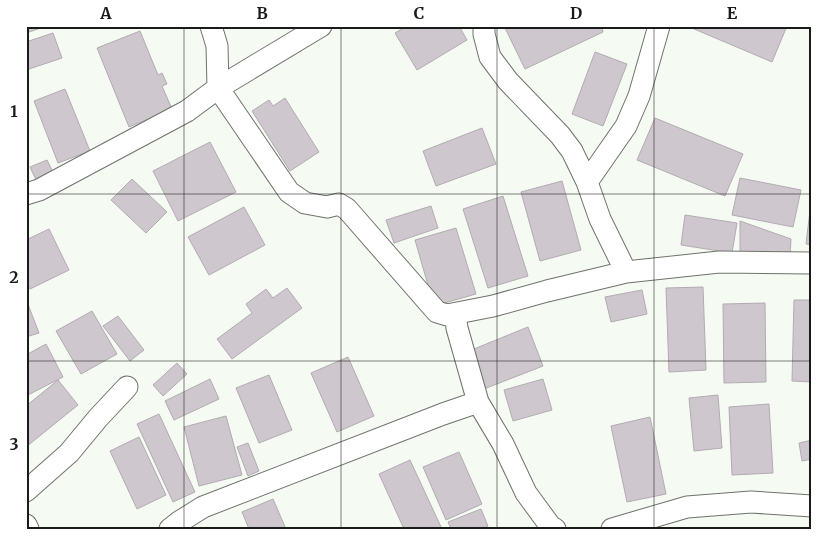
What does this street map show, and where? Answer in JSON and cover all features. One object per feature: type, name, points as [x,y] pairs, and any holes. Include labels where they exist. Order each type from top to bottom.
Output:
[{"type":"street","points":[[211,26],[217,46],[218,88],[289,192],[305,204],[328,207],[339,204],[347,209],[437,312],[447,315],[493,306],[626,272],[720,262],[812,263]]},
{"type":"street","points":[[26,194],[39,190],[187,111],[218,88],[321,26]]},
{"type":"street","points":[[484,26],[484,34],[490,57],[508,81],[560,135],[572,151],[587,182],[600,218],[626,272]]},
{"type":"street","points":[[587,182],[626,126],[639,96],[659,26]]},
{"type":"street","points":[[455,314],[457,328],[478,402],[502,444],[526,494],[551,527],[555,529]]},
{"type":"street","points":[[26,491],[70,453],[126,387]]},
{"type":"street","points":[[170,529],[203,507],[478,402]]},
{"type":"street","points":[[612,529],[687,507],[752,502],[812,506]]},
{"type":"street","points":[[26,525],[28,529]]},
{"type":"building","points":[[26,26],[37,26],[38,29],[26,33]]},
{"type":"building","points":[[407,26],[459,26],[467,40],[417,70],[395,33]]},
{"type":"building","points":[[509,26],[601,26],[603,32],[525,69],[505,28]]},
{"type":"building","points":[[687,26],[787,26],[772,62]]},
{"type":"building","points":[[140,31],[158,75],[162,73],[167,84],[162,86],[172,109],[129,127],[97,48]]},
{"type":"building","points":[[53,33],[62,58],[26,70],[26,42]]},
{"type":"building","points":[[595,52],[627,64],[603,126],[572,114]]},
{"type":"building","points":[[65,89],[90,151],[58,163],[34,101]]},
{"type":"building","points":[[285,98],[319,152],[290,171],[252,111],[269,100],[273,106]]},
{"type":"building","points":[[655,118],[743,154],[725,196],[637,160]]},
{"type":"building","points":[[482,128],[496,164],[436,186],[423,151]]},
{"type":"building","points":[[210,142],[236,192],[178,221],[153,171]]},
{"type":"building","points":[[47,160],[54,174],[37,182],[30,167]]},
{"type":"building","points":[[740,178],[801,190],[793,227],[732,215]]},
{"type":"building","points":[[132,179],[167,212],[146,233],[111,200]]},
{"type":"building","points":[[562,181],[581,250],[540,261],[521,192]]},
{"type":"building","points":[[812,194],[812,245],[806,244]]},
{"type":"building","points":[[503,196],[528,276],[488,288],[463,209]]},
{"type":"building","points":[[431,206],[438,228],[394,243],[386,220]]},
{"type":"building","points":[[244,207],[265,245],[209,275],[188,237]]},
{"type":"building","points":[[685,215],[737,223],[732,253],[681,245]]},
{"type":"building","points":[[740,221],[791,239],[790,256],[740,255]]},
{"type":"building","points":[[456,228],[476,294],[434,306],[415,240]]},
{"type":"building","points":[[49,229],[69,270],[30,289],[26,282],[26,240]]},
{"type":"building","points":[[703,287],[706,370],[669,372],[666,288]]},
{"type":"building","points":[[287,288],[302,308],[232,359],[217,339],[252,313],[246,304],[266,289],[273,298]]},
{"type":"building","points":[[642,290],[647,314],[611,322],[605,297]]},
{"type":"building","points":[[26,299],[39,333],[26,337]]},
{"type":"building","points":[[794,300],[812,300],[812,382],[792,381]]},
{"type":"building","points":[[765,303],[766,382],[724,383],[723,304]]},
{"type":"building","points":[[92,311],[117,354],[81,374],[56,331]]},
{"type":"building","points":[[118,316],[144,350],[130,361],[103,326]]},
{"type":"building","points":[[528,327],[543,366],[484,389],[469,351]]},
{"type":"building","points":[[46,344],[63,377],[26,396],[26,355]]},
{"type":"building","points":[[348,357],[374,416],[337,432],[311,373]]},
{"type":"building","points":[[177,363],[187,374],[163,396],[153,385]]},
{"type":"building","points":[[269,375],[292,430],[259,443],[236,388]]},
{"type":"building","points":[[210,379],[219,399],[174,420],[165,401]]},
{"type":"building","points":[[543,379],[552,410],[513,421],[504,390]]},
{"type":"building","points":[[58,380],[78,405],[26,447],[26,406]]},
{"type":"building","points":[[718,395],[722,448],[694,451],[689,398]]},
{"type":"building","points":[[769,404],[773,473],[732,475],[729,407]]},
{"type":"building","points":[[159,414],[195,492],[173,502],[137,424]]},
{"type":"building","points":[[226,416],[242,475],[199,486],[184,427]]},
{"type":"building","points":[[650,417],[666,494],[627,502],[611,426]]},
{"type":"building","points":[[139,437],[166,495],[137,509],[110,451]]},
{"type":"building","points":[[812,440],[812,459],[802,461],[799,443]]},
{"type":"building","points":[[248,443],[259,471],[248,476],[237,447]]},
{"type":"building","points":[[459,452],[482,504],[446,520],[423,467]]},
{"type":"building","points":[[410,460],[442,529],[404,529],[379,474]]},
{"type":"building","points":[[273,499],[286,529],[249,529],[242,512]]},
{"type":"building","points":[[481,509],[488,526],[482,529],[451,529],[448,522]]}]
